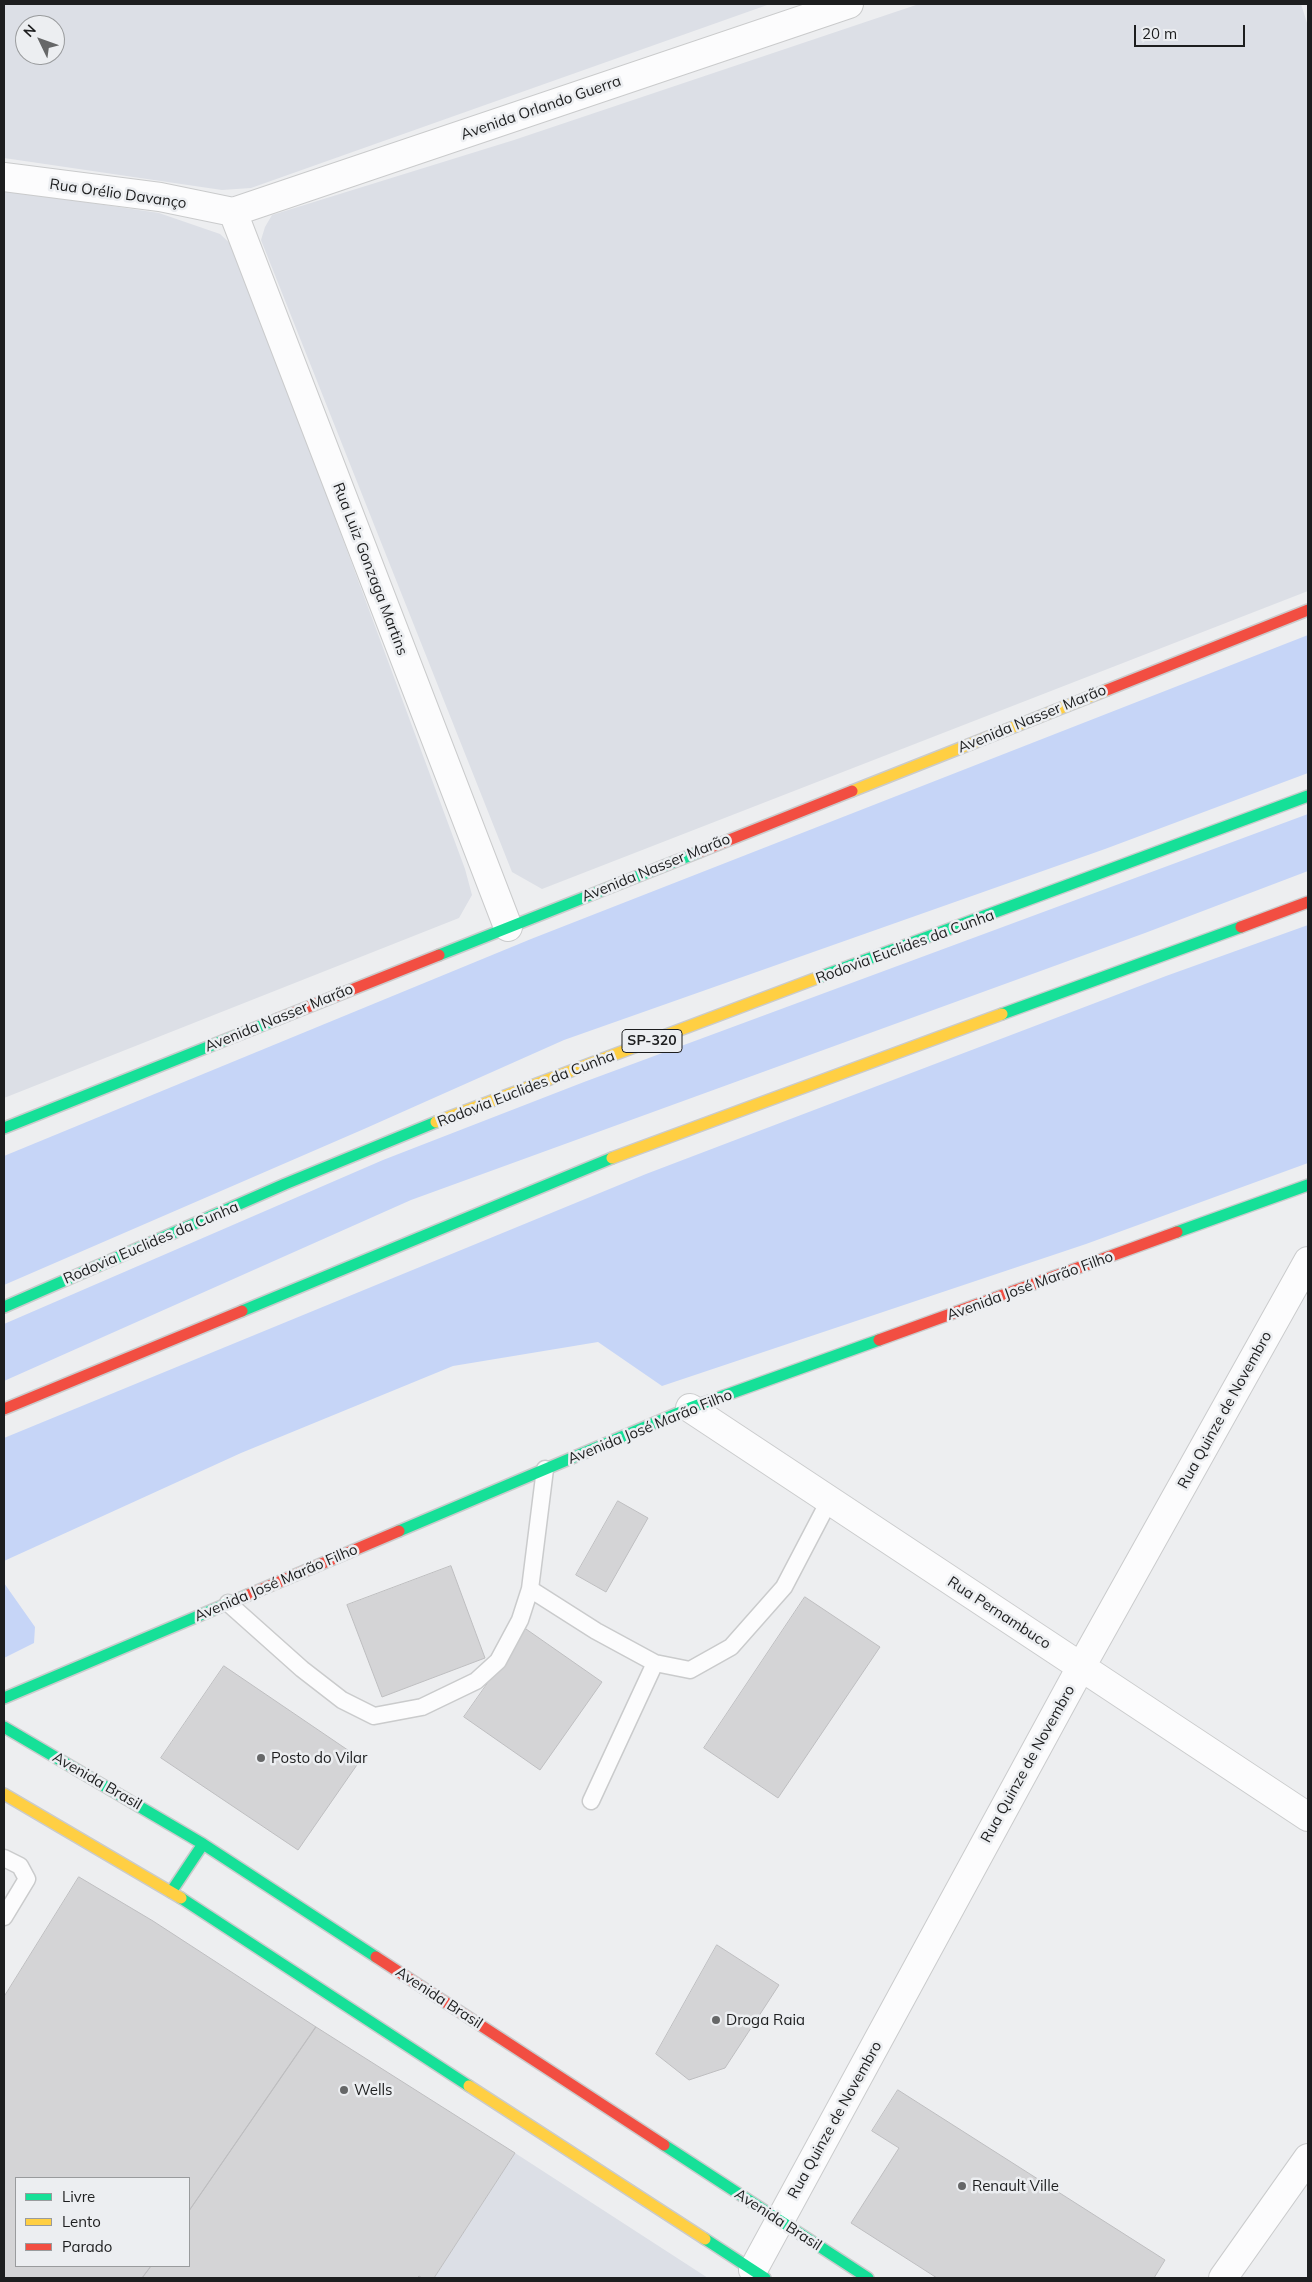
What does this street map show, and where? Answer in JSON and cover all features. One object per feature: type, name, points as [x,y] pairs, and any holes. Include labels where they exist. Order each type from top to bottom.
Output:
[{"type":"main road","name":"Avenida Nasser Marão","points":[[4,1128],[1308,610]]},
{"type":"main road","name":"Rodovia Euclides da Cunha","points":[[4,1307],[403,1136],[582,1066],[1103,875],[1308,796]]},
{"type":"main road","points":[[4,1409],[634,1149],[1308,902]]},
{"type":"main road","name":"Avenida José Marão Filho","points":[[4,1698],[690,1408],[1308,1185]]},
{"type":"main road","name":"Avenida Brasil","points":[[4,1727],[203,1844],[868,2278]]},
{"type":"main road","points":[[4,1794],[171,1892],[759,2274]]},
{"type":"main road","points":[[171,1892],[203,1844]]},
{"type":"street","name":"Avenida Orlando Guerra","points":[[233,212],[849,4]]},
{"type":"street","name":"Rua Orélio Davanço","points":[[4,177],[160,197],[233,212]]},
{"type":"street","name":"Rua Luiz Gonzaga Martins","points":[[233,212],[508,927]]},
{"type":"street","name":"Rua Quinze de Novembro","points":[[759,2274],[780,2221],[1081,1667],[1308,1261]]},
{"type":"street","name":"Rua Pernambuco","points":[[690,1408],[1308,1817]]},
{"type":"street","points":[[1223,2278],[1308,2158]]},
{"type":"lane","points":[[228,1603],[302,1669],[342,1700],[374,1716],[422,1707],[476,1681],[498,1661],[520,1620],[530,1589],[545,1469]]},
{"type":"lane","points":[[530,1589],[596,1630],[655,1663],[690,1670],[731,1647],[784,1587],[830,1501]]},
{"type":"lane","points":[[591,1801],[655,1663]]},
{"type":"lane","points":[[4,1858],[20,1866],[27,1879],[4,1917]]},
{"type":"shaded area","points":[[4,4],[770,4],[251,188],[222,190],[4,158]]},
{"type":"shaded area","points":[[919,4],[1301,4],[1308,26],[1308,591],[542,889],[512,872],[261,240],[265,227],[272,215],[514,140]]},
{"type":"shaded area","points":[[4,190],[159,213],[220,234],[235,248],[465,869],[472,895],[459,918],[4,1098]]},
{"type":"shaded area","points":[[1308,635],[1308,773],[1105,849],[564,1040],[4,1285],[4,1156],[531,939]]},
{"type":"shaded area","points":[[1308,814],[1308,871],[1145,933],[411,1200],[4,1381],[4,1324],[383,1160],[584,1082]]},
{"type":"shaded area","points":[[1308,925],[1308,1163],[1086,1244],[662,1386],[598,1342],[453,1366],[241,1453],[4,1561],[4,1438],[646,1174],[1166,976]]},
{"type":"shaded area","points":[[4,1583],[35,1627],[34,1643],[4,1658]]},
{"type":"shaded area","points":[[515,2153],[708,2278],[434,2278]]},
{"type":"building","points":[[618,1501],[648,1518],[606,1592],[576,1575]]},
{"type":"building","points":[[451,1566],[485,1658],[382,1697],[347,1605]]},
{"type":"building","points":[[805,1597],[880,1647],[778,1798],[704,1748]]},
{"type":"building","points":[[526,1629],[602,1682],[540,1770],[464,1717]]},
{"type":"building","name":"Posto do Vilar","points":[[224,1666],[361,1759],[298,1850],[161,1758]]},
{"type":"building","points":[[79,1877],[153,1921],[316,2027],[190,2210],[190,2177],[15,2177],[15,2267],[150,2267],[142,2278],[4,2278],[4,1997]]},
{"type":"building","name":"Droga Raia","points":[[717,1945],[779,1985],[725,2068],[689,2080],[656,2054]]},
{"type":"building","name":"Wells","points":[[316,2027],[515,2153],[434,2278],[422,2278],[419,2276],[417,2278],[142,2278],[150,2267],[190,2267],[190,2210]]},
{"type":"building","name":"Renault Ville","points":[[898,2090],[1165,2260],[1154,2278],[937,2278],[851,2223],[899,2148],[872,2131]]},
{"type":"traffic: fast","points":[[817,978],[1308,796]]},
{"type":"traffic: fast","points":[[439,955],[699,852]]},
{"type":"traffic: fast","points":[[1002,1014],[1241,927]]},
{"type":"traffic: fast","points":[[4,1128],[278,1019]]},
{"type":"traffic: fast","points":[[4,1307],[285,1184],[436,1122]]},
{"type":"traffic: fast","points":[[242,1311],[612,1158]]},
{"type":"traffic: fast","points":[[1177,1232],[1308,1185]]},
{"type":"traffic: fast","points":[[399,1531],[690,1408],[879,1340]]},
{"type":"traffic: fast","points":[[4,1698],[248,1595]]},
{"type":"traffic: fast","points":[[4,1727],[203,1844],[376,1957]]},
{"type":"traffic: fast","points":[[171,1892],[203,1844]]},
{"type":"traffic: fast","points":[[181,1898],[469,2086]]},
{"type":"traffic: fast","points":[[664,2145],[868,2278]]},
{"type":"traffic: fast","points":[[705,2239],[765,2278]]},
{"type":"traffic: slow","points":[[852,791],[1107,690]]},
{"type":"traffic: slow","points":[[436,1122],[817,978]]},
{"type":"traffic: slow","points":[[612,1158],[1002,1014]]},
{"type":"traffic: slow","points":[[4,1794],[181,1898]]},
{"type":"traffic: slow","points":[[469,2086],[705,2239]]},
{"type":"traffic: jam","points":[[1107,690],[1308,610]]},
{"type":"traffic: jam","points":[[699,852],[852,791]]},
{"type":"traffic: jam","points":[[1241,927],[1308,902]]},
{"type":"traffic: jam","points":[[278,1019],[439,955]]},
{"type":"traffic: jam","points":[[879,1340],[1177,1232]]},
{"type":"traffic: jam","points":[[4,1409],[242,1311]]},
{"type":"traffic: jam","points":[[248,1595],[399,1531]]},
{"type":"traffic: jam","points":[[376,1957],[664,2145]]},
{"type":"place","name":"Posto do Vilar","points":[[261,1758]]},
{"type":"place","name":"Droga Raia","points":[[716,2020]]},
{"type":"place","name":"Wells","points":[[344,2090]]},
{"type":"place","name":"Renault Ville","points":[[962,2186]]}]
